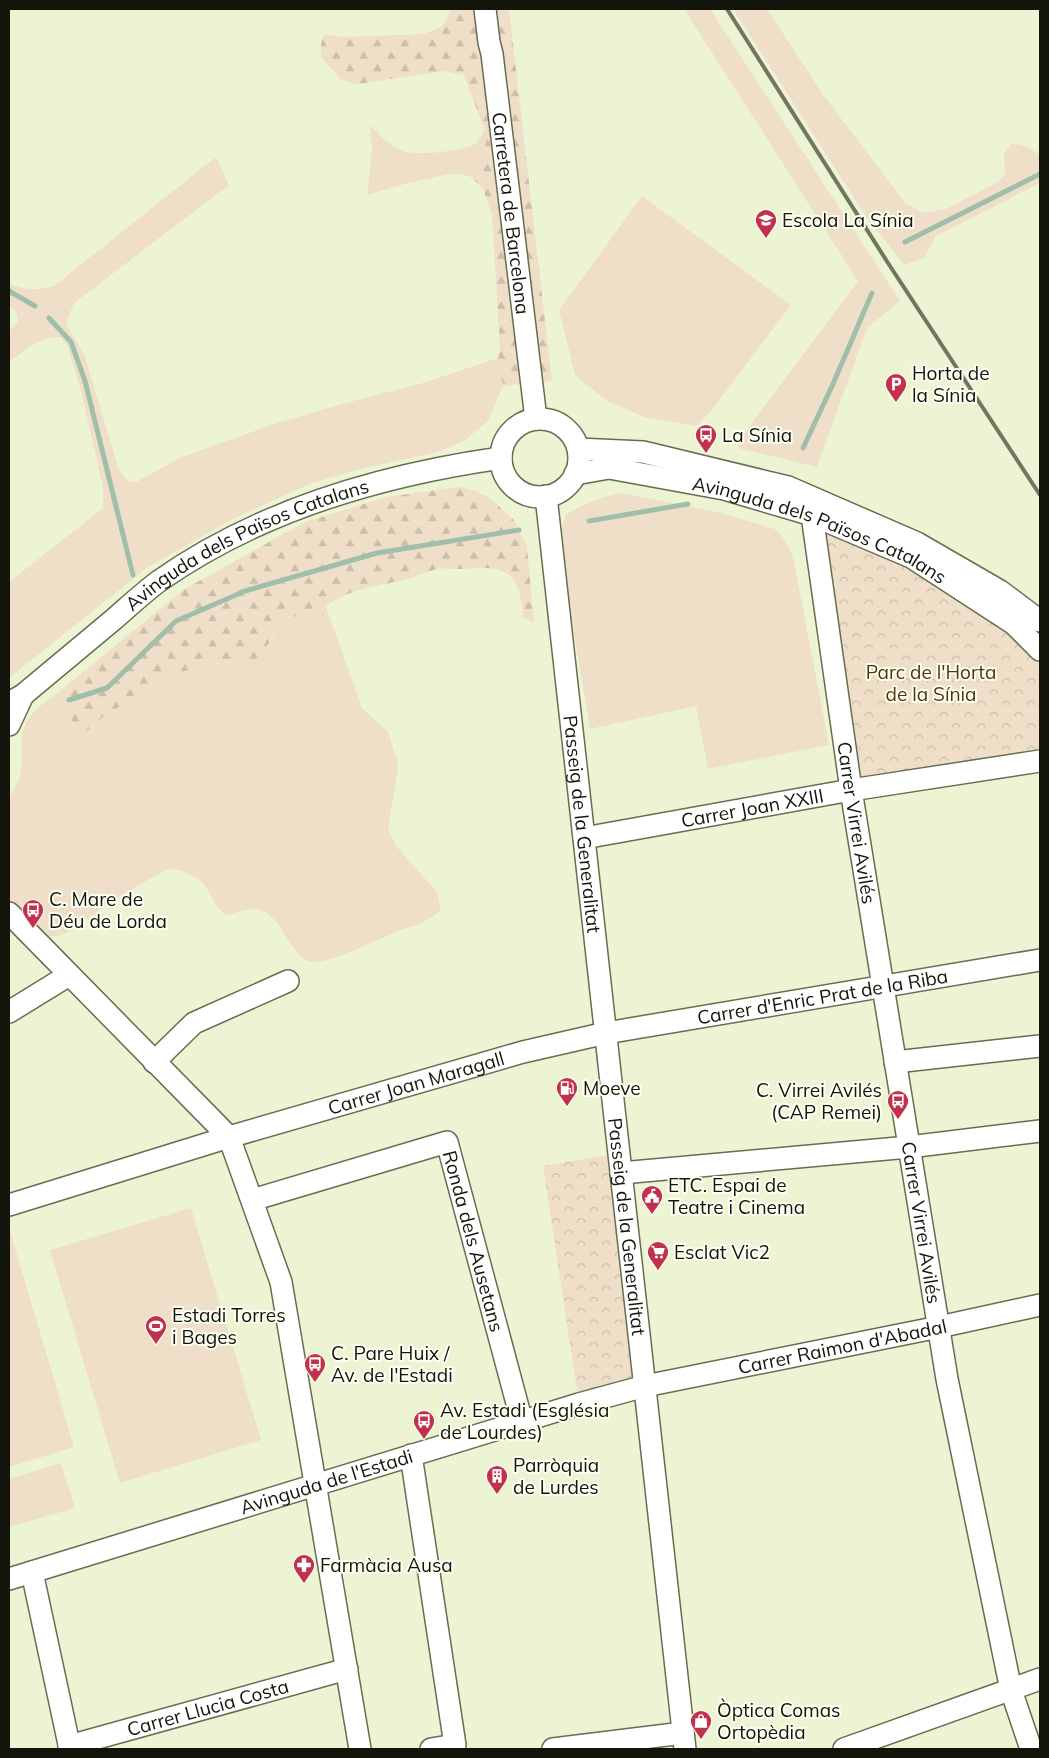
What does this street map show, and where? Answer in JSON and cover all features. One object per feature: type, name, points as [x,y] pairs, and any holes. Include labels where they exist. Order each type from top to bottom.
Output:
[{"type":"street","name":"Carretera de Barcelona","points":[[485,9],[536,419]]},
{"type":"street","points":[[536,419],[558,423],[574,439],[578,449],[578,462],[575,474],[568,484],[558,492],[546,496],[533,496],[520,492],[510,483],[503,471],[501,458],[507,437],[515,428],[525,422],[536,419]]},
{"type":"street","name":"Avinguda dels Països Catalans","points":[[578,449],[643,452],[788,487],[917,543],[1000,591],[1040,621]]},
{"type":"street","name":"Avinguda dels Països Catalans","points":[[9,725],[16,699],[159,581],[206,552],[266,520],[351,490],[409,474],[501,458]]},
{"type":"street","name":"Avinguda dels Països Catalans","points":[[575,474],[610,468],[724,489],[812,515],[911,556],[1014,624],[1040,650]]},
{"type":"street","name":"Passeig de la Generalitat","points":[[546,496],[684,1741]]},
{"type":"street","name":"Carrer Virrei Avilés","points":[[812,515],[851,790],[947,1379],[1011,1690],[1030,1749]]},
{"type":"street","name":"Carrer Joan XXIII","points":[[584,838],[851,790],[1040,761]]},
{"type":"street","points":[[9,913],[229,1137],[281,1282],[360,1749]]},
{"type":"street","name":"Carrer d'Enric Prat de la Riba","points":[[606,1033],[1040,960]]},
{"type":"street","points":[[9,1012],[69,975]]},
{"type":"street","points":[[154,1062],[194,1023],[288,981]]},
{"type":"street","name":"Carrer Joan Maragall","points":[[9,1205],[229,1137],[523,1052],[606,1033]]},
{"type":"street","points":[[895,1062],[1040,1046]]},
{"type":"street","points":[[621,1173],[909,1147],[1040,1131]]},
{"type":"street","name":"Ronda dels Ausetans","points":[[252,1200],[448,1142],[522,1422]]},
{"type":"street","name":"Carrer Raimon d'Abadal","points":[[645,1386],[1040,1305]]},
{"type":"street","name":"Avinguda de l'Estadi","points":[[9,1579],[315,1484],[579,1404],[645,1386]]},
{"type":"street","points":[[411,1456],[456,1744],[431,1749]]},
{"type":"street","points":[[32,1572],[69,1748]]},
{"type":"street","name":"Carrer Llucia Costa","points":[[69,1748],[346,1669]]},
{"type":"street","points":[[844,1749],[1040,1678]]},
{"type":"street","points":[[554,1749],[684,1741]]},
{"type":"green space","points":[[450,9],[509,9],[552,381],[503,386],[498,358],[500,349],[492,215],[483,189],[475,181],[488,136],[464,75],[444,71],[357,84],[341,80],[321,57],[321,44],[324,34],[342,37],[422,34],[433,31],[441,26],[447,20]]},
{"type":"green space","points":[[684,9],[710,9],[900,301],[867,328],[817,467],[738,448],[742,436],[858,281]]},
{"type":"green space","points":[[733,9],[767,9],[824,96],[906,204],[924,213],[946,209],[996,183],[1005,175],[1004,154],[1012,143],[1026,146],[1040,155],[1040,183],[936,236],[924,258],[904,265],[865,215]]},
{"type":"green space","points":[[370,125],[393,146],[403,151],[418,153],[459,149],[473,145],[485,129],[488,136],[475,181],[471,177],[462,174],[451,174],[408,183],[367,195],[372,149]]},
{"type":"green space","points":[[216,157],[229,185],[74,303],[67,321],[67,326],[84,354],[119,470],[127,481],[136,482],[182,457],[271,425],[423,383],[498,358],[503,386],[488,421],[464,441],[438,452],[361,469],[312,483],[235,518],[148,567],[9,678],[9,582],[103,508],[103,488],[81,390],[67,345],[60,337],[45,339],[9,362],[9,332],[18,321],[16,312],[9,305],[9,283],[31,289],[43,289],[54,286]]},
{"type":"green space","points":[[642,196],[791,305],[712,410],[697,426],[644,417],[607,401],[575,375],[559,310]]},
{"type":"green space","points":[[459,487],[476,491],[491,499],[513,519],[527,546],[534,623],[523,617],[521,602],[514,580],[505,573],[485,568],[437,569],[408,579],[365,588],[344,596],[326,607],[329,615],[288,618],[280,625],[260,657],[251,661],[208,664],[155,681],[104,716],[81,736],[70,719],[60,691],[183,590],[305,522],[386,497]]},
{"type":"green space","points":[[622,493],[717,512],[775,529],[782,536],[794,561],[829,745],[708,769],[696,706],[590,729],[558,539],[566,515],[592,501]]},
{"type":"green space","name":"Parc de l'Horta de la Sínia","points":[[812,515],[911,557],[1040,650],[1040,761],[851,790]]},
{"type":"green space","points":[[320,614],[329,615],[362,708],[388,732],[397,760],[398,769],[388,829],[396,846],[437,892],[441,910],[422,923],[351,952],[314,962],[306,960],[299,955],[277,923],[264,911],[252,909],[226,915],[217,906],[208,890],[200,881],[188,873],[170,869],[135,887],[65,934],[50,936],[36,929],[9,898],[9,797],[20,776],[24,728],[32,714],[60,691],[70,719],[81,736],[104,716],[155,681],[209,664],[242,662],[271,641],[280,625],[288,618]]},
{"type":"green space","points":[[619,1153],[645,1386],[579,1404],[543,1166]]},
{"type":"green space","name":"Estadi Torres i Bages","points":[[191,1208],[261,1440],[120,1483],[50,1250]]},
{"type":"green space","points":[[9,1231],[74,1447],[9,1467]]},
{"type":"green space","points":[[61,1463],[75,1508],[9,1527],[9,1479]]},
{"type":"waterway","points":[[905,242],[1040,174]]},
{"type":"waterway","points":[[9,291],[35,306]]},
{"type":"waterway","points":[[803,448],[872,293]]},
{"type":"waterway","points":[[49,318],[71,342],[85,381],[133,575]]},
{"type":"waterway","points":[[589,521],[688,504]]},
{"type":"waterway","points":[[69,700],[107,688],[176,621],[245,591],[377,553],[519,530]]},
{"type":"railway","points":[[727,9],[888,263],[1040,495]]},
{"type":"place","name":"Escola La Sínia","points":[[766,239]]},
{"type":"place","name":"Horta de la Sínia","points":[[896,403]]},
{"type":"place","name":"La Sínia","points":[[706,454]]},
{"type":"place","name":"C. Mare de Déu de Lorda","points":[[33,929]]},
{"type":"place","name":"Moeve","points":[[567,1107]]},
{"type":"place","name":"C. Virrei Avilés (CAP Remei)","points":[[898,1120]]},
{"type":"place","name":"ETC. Espai de Teatre i Cinema","points":[[652,1215]]},
{"type":"place","name":"Esclat Vic2","points":[[658,1271]]},
{"type":"place","name":"Estadi Torres i Bages","points":[[156,1345]]},
{"type":"place","name":"C. Pare Huix / Av. de l'Estadi","points":[[315,1383]]},
{"type":"place","name":"Av. Estadi (Església de Lourdes)","points":[[424,1440]]},
{"type":"place","name":"Parròquia de Lurdes","points":[[497,1495]]},
{"type":"place","name":"Farmàcia Ausa","points":[[304,1584]]},
{"type":"place","name":"Òptica Comas Ortopèdia","points":[[701,1740]]}]
